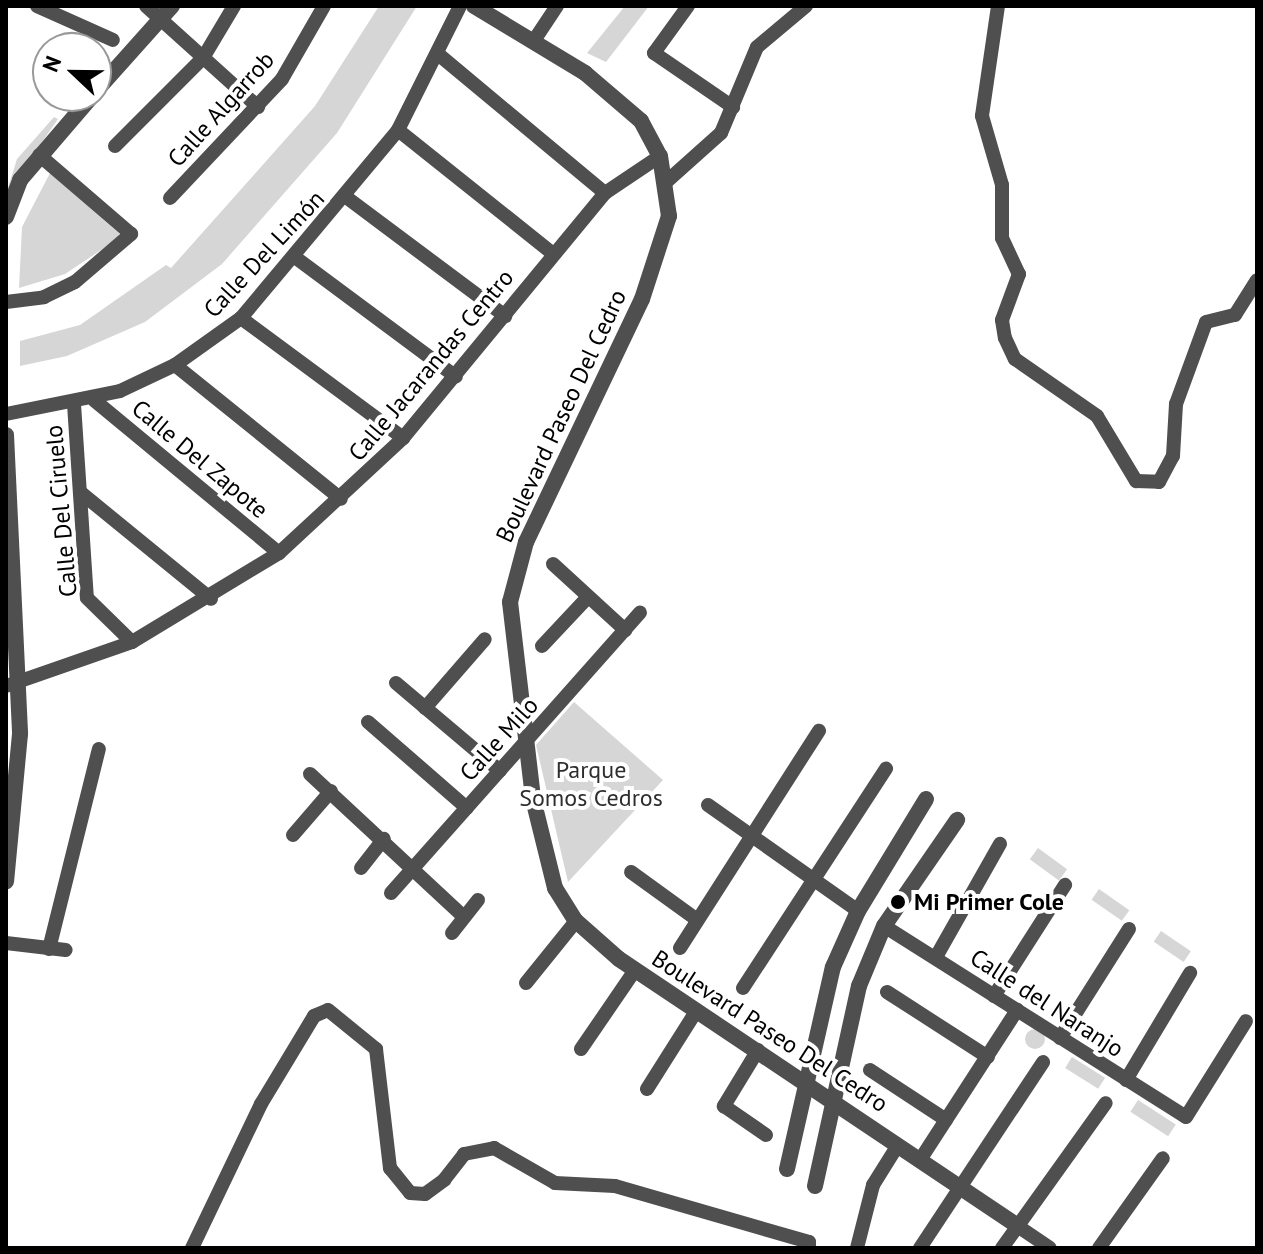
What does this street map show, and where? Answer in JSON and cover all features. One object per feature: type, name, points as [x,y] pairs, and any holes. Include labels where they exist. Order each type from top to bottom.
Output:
[{"type":"street","points":[[37,6],[113,40]]},
{"type":"street","points":[[146,6],[258,107]]},
{"type":"street","points":[[112,73],[172,6]]},
{"type":"street","name":"Calle Algarrob","points":[[115,146],[203,58],[234,6]]},
{"type":"street","name":"Calle Algarrob","points":[[170,198],[258,107],[324,6]]},
{"type":"street","name":"Calle Del Limón","points":[[6,414],[94,400],[175,365],[241,318],[296,258],[398,130],[460,6]]},
{"type":"street","name":"Boulevard Paseo Del Cedro","points":[[474,6],[624,104],[660,156],[665,183],[662,253],[517,570],[510,639],[545,859],[576,921],[635,970],[805,1080],[1019,1227]]},
{"type":"street","points":[[533,42],[557,6]]},
{"type":"street","points":[[688,6],[654,53],[733,107]]},
{"type":"street","points":[[665,183],[700,158],[733,107],[757,47],[806,6]]},
{"type":"street","points":[[998,6],[982,116],[1002,185],[1002,238],[1019,274],[1002,320],[1005,338],[1015,359],[1097,416],[1136,481],[1159,482],[1173,456],[1176,404],[1206,322],[1235,315],[1257,280]]},
{"type":"street","points":[[438,54],[605,193]]},
{"type":"street","points":[[6,217],[39,155],[78,112]]},
{"type":"street","points":[[398,130],[552,253]]},
{"type":"street","points":[[6,302],[44,297],[75,282],[131,234],[39,155]]},
{"type":"street","name":"Calle Jacarandas Centro","points":[[13,685],[132,642],[211,599],[279,553],[341,499],[403,438],[456,377],[552,253],[605,193],[660,156]]},
{"type":"street","points":[[346,197],[505,316]]},
{"type":"street","points":[[296,258],[456,377]]},
{"type":"street","points":[[241,318],[403,438]]},
{"type":"street","points":[[175,365],[341,499]]},
{"type":"street","name":"Calle Del Zapote","points":[[94,400],[279,553]]},
{"type":"street","name":"Calle Del Ciruelo","points":[[74,404],[88,604],[132,642]]},
{"type":"street","points":[[6,435],[13,685],[6,881]]},
{"type":"street","points":[[80,492],[211,599]]},
{"type":"street","points":[[553,564],[625,630]]},
{"type":"street","points":[[542,646],[588,597]]},
{"type":"street","name":"Calle Milo","points":[[391,893],[640,613]]},
{"type":"street","points":[[425,708],[485,639]]},
{"type":"street","points":[[396,683],[500,771]]},
{"type":"street","points":[[368,722],[467,808]]},
{"type":"street","points":[[680,948],[819,731]]},
{"type":"street","points":[[49,949],[99,749]]},
{"type":"street","points":[[743,988],[886,769]]},
{"type":"street","points":[[310,774],[416,865],[464,917]]},
{"type":"street","points":[[293,835],[331,791]]},
{"type":"street","points":[[787,1169],[824,994],[858,911],[926,799]]},
{"type":"street","points":[[708,805],[858,911]]},
{"type":"street","points":[[815,1186],[850,1014],[884,926],[957,820]]},
{"type":"street","points":[[361,868],[384,839]]},
{"type":"street","points":[[936,957],[1000,844]]},
{"type":"street","points":[[631,872],[696,919]]},
{"type":"street","points":[[994,996],[1065,885]]},
{"type":"street","points":[[452,933],[478,900]]},
{"type":"street","points":[[526,983],[576,921]]},
{"type":"street","name":"Calle del Naranjo","points":[[884,926],[1186,1117],[1246,1021]]},
{"type":"street","points":[[1060,1038],[1129,929]]},
{"type":"street","points":[[6,943],[66,950]]},
{"type":"street","points":[[581,1049],[635,970]]},
{"type":"street","points":[[1126,1080],[1190,973]]},
{"type":"street","points":[[887,992],[988,1057]]},
{"type":"street","points":[[192,1248],[261,1104],[314,1016],[328,1010],[376,1049],[390,1168],[410,1193],[425,1194],[444,1180],[464,1154],[494,1148],[555,1183],[615,1186],[809,1242],[809,1248]]},
{"type":"street","points":[[647,1089],[697,1010]]},
{"type":"street","points":[[920,1160],[1017,1010]]},
{"type":"street","points":[[758,1050],[724,1106],[766,1135]]},
{"type":"street","points":[[920,1248],[1043,1062]]},
{"type":"street","points":[[870,1070],[946,1120]]},
{"type":"street","points":[[1002,1248],[1106,1103]]},
{"type":"street","points":[[857,1248],[873,1185],[898,1145]]},
{"type":"street","points":[[1099,1248],[1163,1158]]},
{"type":"street","points":[[1019,1227],[1050,1248]]},
{"type":"green space","points":[[379,6],[417,6],[337,133],[222,264],[145,322],[67,356],[20,366],[20,341],[80,325],[166,265],[171,268],[315,106]]},
{"type":"green space","points":[[625,6],[649,6],[606,62],[587,53]]},
{"type":"green space","points":[[54,117],[58,119],[6,194],[17,159]]},
{"type":"green space","points":[[50,173],[122,236],[65,274],[19,288],[22,227]]},
{"type":"green space","name":"Parque Somos Cedros","points":[[574,702],[663,780],[568,882],[536,745]]},
{"type":"green space","points":[[1038,848],[1067,869],[1059,880],[1030,859]]},
{"type":"green space","points":[[1099,889],[1129,910],[1122,921],[1092,900]]},
{"type":"green space","points":[[1161,931],[1191,951],[1184,962],[1154,942]]},
{"type":"green space","points":[[1035,1029],[1042,1032],[1045,1039],[1042,1046],[1035,1049],[1028,1046],[1025,1039],[1028,1032]]},
{"type":"green space","points":[[1072,1057],[1105,1078],[1098,1089],[1065,1068]]},
{"type":"green space","points":[[1138,1100],[1176,1125],[1168,1136],[1130,1112]]},
{"type":"place","name":"Mi Primer Cole","points":[[898,902]]}]
